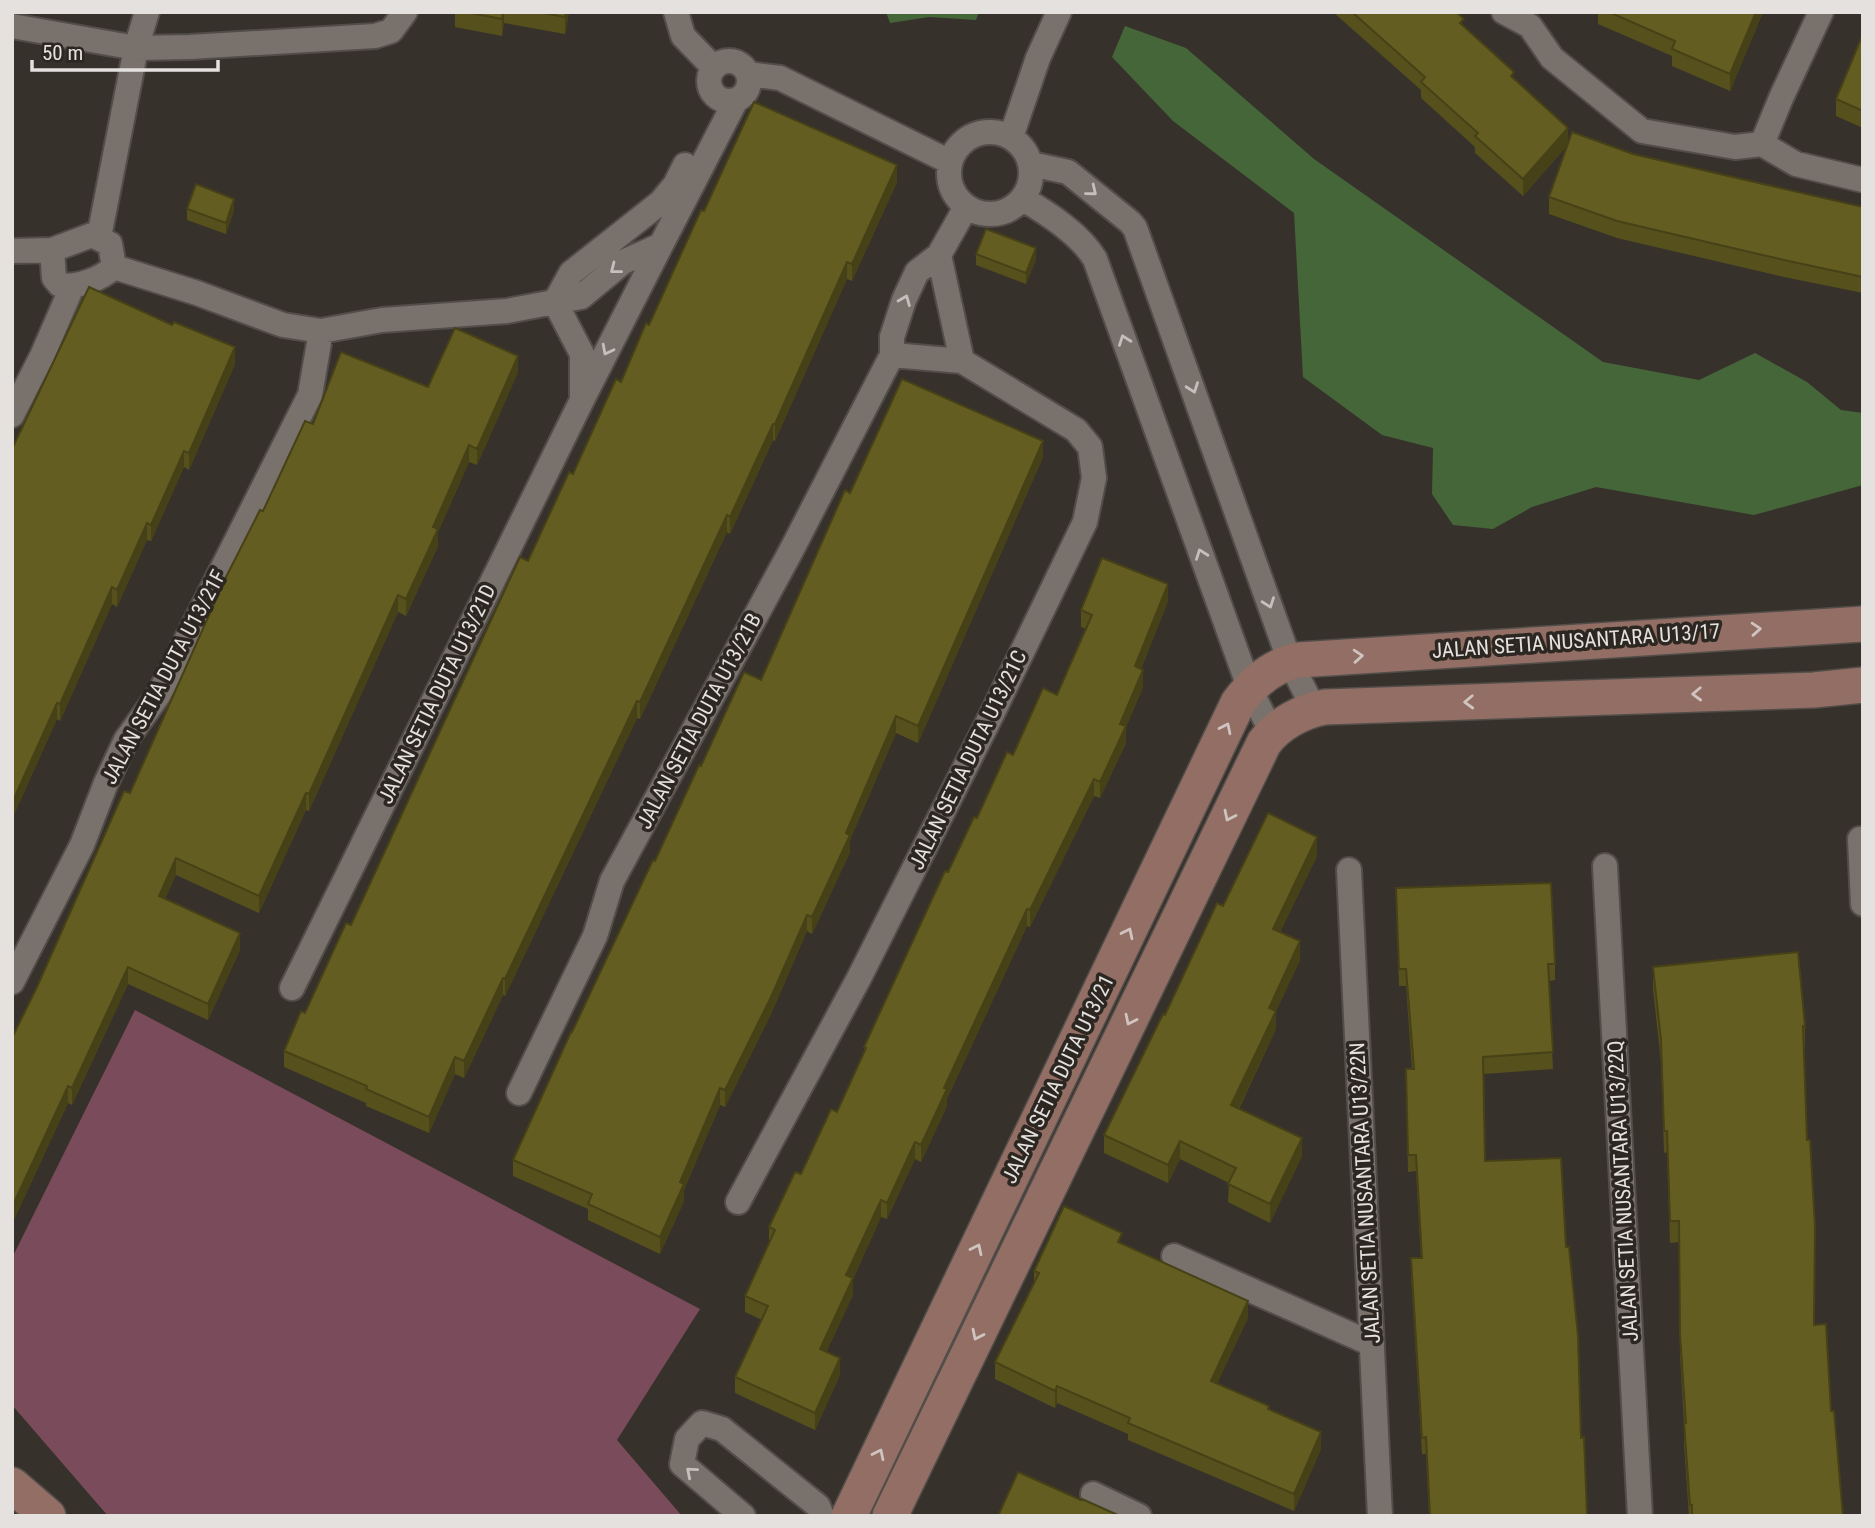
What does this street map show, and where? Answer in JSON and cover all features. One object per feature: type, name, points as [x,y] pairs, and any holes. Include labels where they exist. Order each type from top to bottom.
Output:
[{"type":"main road","name":"JALAN SETIA NUSANTARA U13/17","points":[[1290,662],[1863,624]]},
{"type":"main road","name":"JALAN SETIA DUTA U13/21","points":[[849,1516],[1238,703],[1260,677],[1290,662]]},
{"type":"main road","points":[[1314,709],[1814,690],[1863,685]]},
{"type":"main road","name":"JALAN SETIA DUTA U13/21","points":[[890,1516],[1258,755],[1272,733],[1280,726],[1314,709]]},
{"type":"main road","points":[[12,1485],[48,1516]]},
{"type":"street","points":[[99,237],[136,48],[147,12]]},
{"type":"street","points":[[12,26],[136,48],[190,47],[375,36],[391,31],[405,12]]},
{"type":"street","points":[[676,12],[683,36],[714,68]]},
{"type":"street","points":[[1011,137],[1038,58],[1059,12]]},
{"type":"street","points":[[1503,12],[1535,19],[1552,58],[1642,131],[1735,147],[1762,144],[1796,164],[1863,180]]},
{"type":"street","points":[[1762,144],[1821,12]]},
{"type":"street","points":[[555,302],[571,273],[661,202],[675,186],[727,99],[749,87],[745,68],[733,61],[714,68],[709,81],[710,88],[727,99]]},
{"type":"street","points":[[748,74],[780,78],[950,162]]},
{"type":"street","name":"JALAN SETIA DUTA U13/21D","points":[[292,988],[661,245],[727,99]]},
{"type":"street","points":[[1000,132],[1020,144],[1031,164],[1029,188],[1023,199],[1002,213],[977,213],[966,207],[951,187],[950,162],[956,150],[975,134],[1000,132]]},
{"type":"street","points":[[1031,164],[1068,172],[1135,228],[1290,662],[1314,709]]},
{"type":"street","points":[[1023,199],[1042,210],[1085,245],[1095,259],[1249,687],[1272,733]]},
{"type":"street","name":"JALAN SETIA DUTA U13/21B","points":[[519,1093],[595,936],[612,881],[791,551],[892,355],[892,337],[904,300],[918,272],[939,255],[966,207]]},
{"type":"street","points":[[12,251],[52,250],[92,234],[110,244],[114,267]]},
{"type":"street","points":[[114,267],[197,293],[283,325],[321,331],[382,320],[507,311],[581,297],[623,262],[661,245]]},
{"type":"street","points":[[52,250],[54,278],[60,285],[72,287],[114,267]]},
{"type":"street","points":[[892,355],[962,361],[939,255]]},
{"type":"street","points":[[12,415],[42,356],[72,287]]},
{"type":"street","points":[[555,302],[582,354],[582,400]]},
{"type":"street","name":"JALAN SETIA DUTA U13/21F","points":[[12,982],[82,845],[126,740],[159,694],[310,395],[321,331]]},
{"type":"street","name":"JALAN SETIA DUTA U13/21C","points":[[738,1202],[859,978],[992,714],[1084,522],[1094,478],[1090,447],[1076,430],[962,361]]},
{"type":"street","points":[[1860,839],[1863,904]]},
{"type":"street","name":"JALAN SETIA NUSANTARA U13/22Q","points":[[1605,866],[1640,1516]]},
{"type":"street","name":"JALAN SETIA NUSANTARA U13/22N","points":[[1349,870],[1380,1516]]},
{"type":"street","points":[[1174,1256],[1372,1344]]},
{"type":"street","points":[[743,1516],[682,1464],[687,1438],[702,1423],[722,1429],[818,1506],[822,1516]]},
{"type":"street","points":[[1093,1494],[1139,1516]]},
{"type":"shaded area","points":[[886,12],[979,12],[976,20],[929,17],[890,23]]},
{"type":"shaded area","points":[[1125,26],[1186,48],[1314,159],[1603,362],[1699,380],[1755,353],[1807,382],[1841,410],[1863,413],[1863,485],[1754,515],[1596,487],[1532,507],[1493,529],[1453,525],[1432,494],[1433,448],[1382,435],[1303,377],[1294,213],[1173,121],[1112,57]]},
{"type":"shaded area","points":[[135,1010],[700,1309],[617,1440],[682,1516],[108,1516],[12,1405],[12,1258]]},
{"type":"building","points":[[466,12],[503,12],[502,19]]},
{"type":"building","points":[[539,12],[566,12],[565,17]]},
{"type":"building","points":[[1352,12],[1456,12],[1464,19],[1460,23],[1514,72],[1511,76],[1568,128],[1523,179],[1475,136],[1478,133],[1421,82],[1425,77]]},
{"type":"building","points":[[1609,12],[1756,12],[1730,74],[1672,49],[1675,41]]},
{"type":"building","points":[[1863,34],[1863,111],[1836,99]]},
{"type":"building","points":[[754,102],[897,165],[852,264],[847,262],[775,424],[730,517],[727,515],[640,702],[637,701],[505,979],[503,978],[464,1061],[455,1057],[429,1117],[366,1089],[367,1086],[284,1051],[301,1011],[305,1013],[346,923],[351,925],[520,557],[528,561],[569,472],[573,474],[616,379],[621,382],[646,323],[649,325]]},
{"type":"building","points":[[1572,132],[1633,154],[1863,207],[1863,277],[1617,221],[1549,197]]},
{"type":"building","points":[[196,184],[234,199],[226,223],[187,209]]},
{"type":"building","points":[[986,229],[1036,248],[1026,273],[976,254]]},
{"type":"building","points":[[89,287],[172,325],[174,322],[235,347],[189,453],[184,451],[151,525],[147,523],[117,590],[112,587],[12,803],[12,449]]},
{"type":"building","points":[[455,328],[518,356],[477,449],[469,445],[433,527],[438,529],[406,599],[398,595],[309,794],[306,793],[259,896],[176,858],[159,896],[240,933],[208,1004],[128,967],[72,1088],[68,1086],[12,1207],[12,1038],[124,791],[130,793],[225,579],[260,510],[263,511],[305,421],[313,424],[341,352],[428,387]]},
{"type":"building","points":[[902,379],[1043,441],[918,726],[896,716],[846,833],[850,835],[812,917],[807,915],[771,997],[725,1090],[720,1088],[680,1182],[684,1184],[660,1237],[588,1204],[592,1194],[513,1160],[571,1032],[744,672],[761,680],[845,490],[850,493]]},
{"type":"building","points":[[1102,558],[1168,584],[1135,666],[1143,670],[1120,724],[1126,726],[1100,782],[1094,779],[1030,910],[1027,909],[944,1088],[947,1089],[921,1145],[915,1142],[887,1203],[881,1200],[846,1275],[853,1278],[820,1349],[840,1358],[815,1413],[735,1377],[768,1306],[745,1296],[775,1230],[769,1227],[795,1172],[801,1174],[831,1109],[837,1112],[945,871],[948,872],[974,817],[977,818],[1007,752],[1013,755],[1043,688],[1057,695],[1092,615],[1081,610]]},
{"type":"building","points":[[1268,813],[1317,837],[1273,929],[1300,941],[1269,1008],[1276,1011],[1231,1105],[1302,1138],[1270,1204],[1228,1184],[1236,1168],[1180,1141],[1168,1165],[1104,1135],[1163,1014],[1165,1015],[1217,903],[1223,906]]},
{"type":"building","points":[[1551,883],[1555,964],[1548,964],[1553,1052],[1483,1057],[1485,1161],[1561,1158],[1566,1247],[1569,1247],[1578,1336],[1587,1516],[1430,1516],[1426,1437],[1422,1438],[1411,1258],[1422,1258],[1416,1155],[1408,1155],[1406,1069],[1414,1069],[1406,969],[1399,969],[1396,888]]},
{"type":"building","points":[[1798,952],[1805,1026],[1807,1140],[1810,1140],[1815,1226],[1814,1325],[1826,1324],[1831,1411],[1834,1411],[1843,1516],[1692,1516],[1680,1335],[1679,1221],[1670,1221],[1661,1040],[1653,967]]},
{"type":"building","points":[[1064,1206],[1122,1233],[1118,1242],[1248,1301],[1211,1381],[1321,1432],[1294,1494],[1128,1423],[1130,1418],[1057,1386],[1055,1391],[995,1362],[1039,1273],[1034,1271]]},
{"type":"building","points":[[1018,1472],[1081,1500],[1120,1516],[998,1516]]}]
